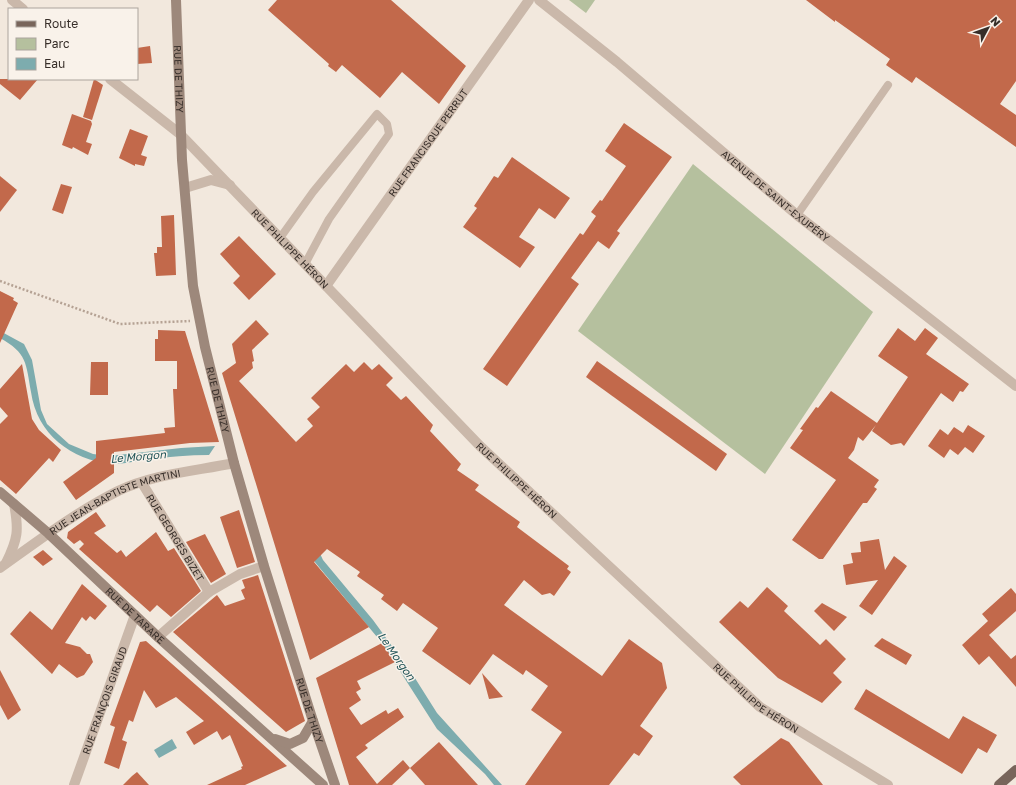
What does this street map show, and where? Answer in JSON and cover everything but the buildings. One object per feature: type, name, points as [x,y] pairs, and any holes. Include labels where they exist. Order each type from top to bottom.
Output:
[{"type":"main road","name":"RUE DE THIZY","points":[[176,0],[180,134],[194,286],[200,321],[234,464],[312,721],[335,785]]},
{"type":"main road","name":"RUE DE TARARE","points":[[0,492],[48,533],[158,637],[323,785]]},
{"type":"main road","name":"RUE DE TARARE","points":[[272,738],[290,744],[303,738],[312,721]]},
{"type":"main road","points":[[1003,784],[1016,770]]},
{"type":"street","points":[[12,0],[22,8]]},
{"type":"street","name":"RUE FRANCISQUE PERRUT","points":[[326,286],[529,0]]},
{"type":"street","name":"AVENUE DE SAINT-EXUPÉRY","points":[[539,0],[617,62],[797,215],[1016,386]]},
{"type":"street","name":"RUE PHILIPPE HÉRON","points":[[111,80],[180,134],[480,446],[760,707],[888,785]]},
{"type":"street","points":[[185,188],[211,180],[230,185]]},
{"type":"street","name":"RUE JEAN-BAPTISTE MARTINI","points":[[3,566],[48,533],[118,491],[142,483],[187,472],[234,464]]},
{"type":"street","name":"RUE GEORGES BIZET","points":[[142,483],[209,592]]},
{"type":"street","name":"RUE JEAN-BAPTISTE MARTINI","points":[[3,566],[14,546],[18,526],[14,504]]},
{"type":"street","points":[[158,637],[209,592],[240,574],[264,566]]},
{"type":"street","name":"RUE FRANÇOIS GIRAUD","points":[[74,785],[136,615]]},
{"type":"lane","points":[[797,215],[888,85]]},
{"type":"lane","points":[[280,238],[313,192],[377,114],[387,124],[389,134],[329,219],[305,264]]},
{"type":"path","points":[[0,281],[120,324],[200,321]]},
{"type":"green space","points":[[569,0],[595,0],[586,13]]},
{"type":"green space","points":[[693,164],[873,312],[765,474],[578,331]]},
{"type":"water","name":"Le Morgon","points":[[0,331],[24,344],[32,360],[41,410],[47,424],[69,444],[93,454],[109,456],[181,448],[215,446],[209,455],[149,459],[117,464],[97,461],[70,451],[48,432],[40,420],[31,392],[24,360],[16,349],[0,338]]},
{"type":"water","name":"Le Morgon","points":[[317,547],[323,560],[373,620],[413,675],[437,713],[502,785],[494,785],[485,774],[437,729],[382,643],[314,561]]},
{"type":"water","points":[[172,739],[177,748],[159,758],[154,750]]}]
